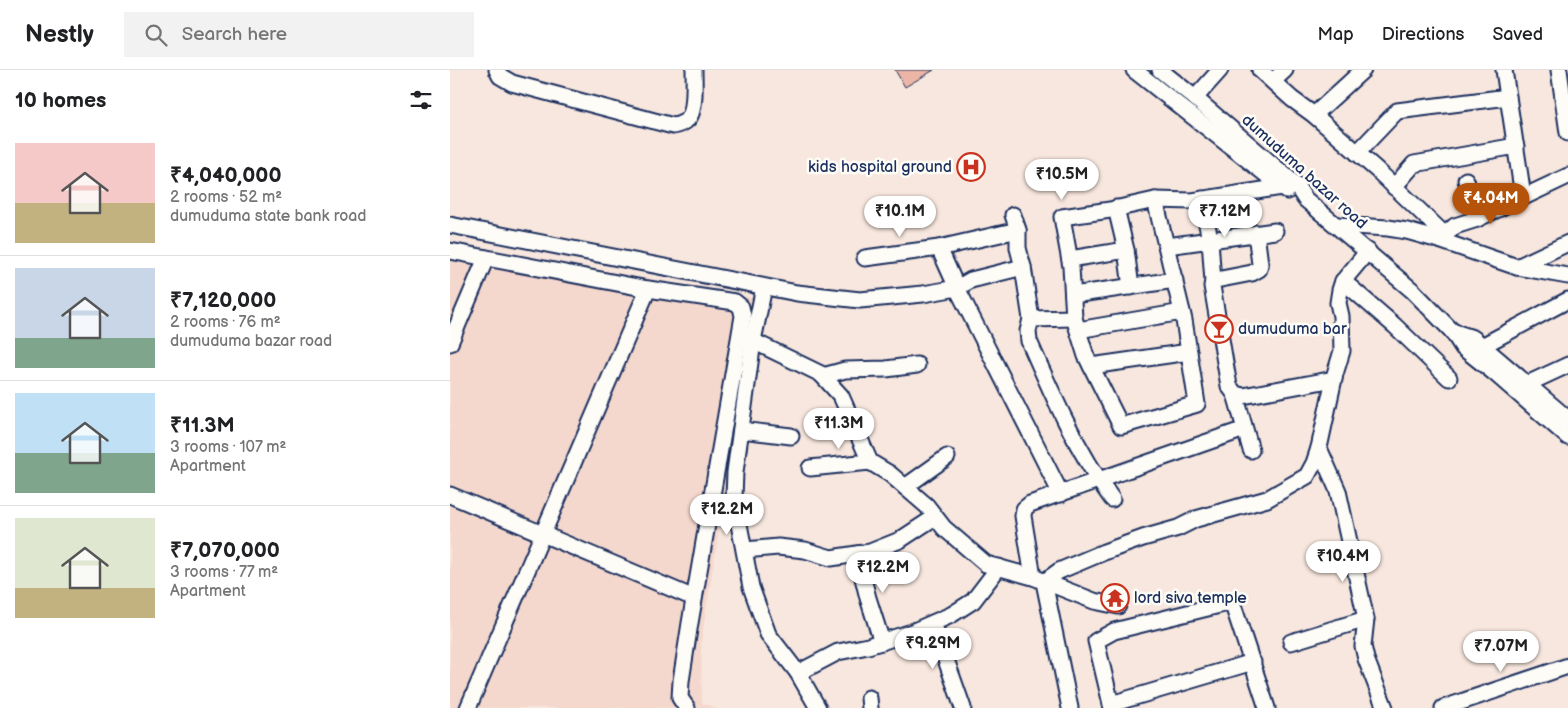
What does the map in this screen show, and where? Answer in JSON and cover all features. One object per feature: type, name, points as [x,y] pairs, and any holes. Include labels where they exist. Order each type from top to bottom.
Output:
[{"type":"street","points":[[497,70],[500,76],[512,83],[662,125],[674,126],[690,118],[693,108],[694,70]]},
{"type":"street","points":[[1134,70],[1288,192],[1304,199]]},
{"type":"street","name":"dumuduma bazar road","points":[[1038,579],[1104,552],[1178,528],[1203,516],[1267,499],[1307,476],[1319,448],[1342,351],[1341,316],[1338,304],[1340,290],[1343,281],[1368,251],[1304,199],[1296,185],[1160,70]]},
{"type":"street","points":[[1195,98],[1220,70]]},
{"type":"street","points":[[1260,70],[1377,170],[1442,237]]},
{"type":"street","points":[[1273,81],[1285,70]]},
{"type":"street","points":[[1314,116],[1363,70]]},
{"type":"street","points":[[1504,70],[1523,196]]},
{"type":"street","points":[[1559,70],[1568,133]]},
{"type":"street","points":[[1357,153],[1396,111],[1508,97]]},
{"type":"street","points":[[1394,187],[1414,164],[1516,146]]},
{"type":"street","points":[[1442,237],[1456,226],[1568,176]]},
{"type":"street","points":[[1466,180],[1477,218]]},
{"type":"street","points":[[1155,200],[1182,312],[1197,404],[1121,426],[1091,366],[1076,324],[1070,259],[1062,217],[1155,200],[1202,199],[1282,187]]},
{"type":"street","points":[[1202,199],[1210,240],[1212,286],[1229,386],[1235,394],[1251,450]]},
{"type":"street","points":[[1116,208],[1126,250],[1131,287]]},
{"type":"street","points":[[865,258],[939,248],[1016,223],[1018,248],[1031,319],[1028,331],[1029,341],[1054,399],[1099,481],[1112,499]]},
{"type":"street","points":[[450,225],[764,287],[797,293],[860,300],[923,294],[957,288],[971,280],[1023,267]]},
{"type":"street","points":[[1336,226],[1388,228],[1442,237],[1517,267],[1568,276]]},
{"type":"street","points":[[1167,246],[1274,231]]},
{"type":"street","points":[[1213,282],[1252,273],[1259,269],[1256,233]]},
{"type":"street","points":[[1517,267],[1568,243]]},
{"type":"street","points":[[939,248],[957,288],[1061,494]]},
{"type":"street","points":[[1070,259],[1126,250]]},
{"type":"street","points":[[450,251],[648,289],[736,302],[743,310],[680,691],[680,698],[687,708]]},
{"type":"street","points":[[1368,251],[1413,291],[1452,330],[1463,348],[1497,375],[1568,438]]},
{"type":"street","points":[[450,343],[486,258]]},
{"type":"street","points":[[1073,295],[1175,280]]},
{"type":"street","points":[[1343,281],[1395,326],[1449,378]]},
{"type":"street","points":[[764,287],[753,341],[735,472],[734,498],[751,587],[768,634],[798,673],[818,708]]},
{"type":"street","points":[[468,708],[648,289]]},
{"type":"street","points":[[1482,346],[1568,300]]},
{"type":"street","points":[[1031,319],[1076,324],[1182,312]]},
{"type":"street","points":[[1452,330],[1473,338],[1567,417]]},
{"type":"street","points":[[753,341],[823,376],[840,396],[870,462],[890,474],[927,506],[944,528],[986,564],[1038,579],[1094,601],[1118,606]]},
{"type":"street","points":[[1091,366],[1189,352]]},
{"type":"street","points":[[823,376],[845,370],[886,369],[917,365]]},
{"type":"street","points":[[1527,384],[1568,365]]},
{"type":"street","points":[[1235,394],[1243,396],[1334,379]]},
{"type":"street","points":[[741,430],[791,436]]},
{"type":"street","points":[[1070,708],[1022,516],[1024,510],[1030,504],[1236,432]]},
{"type":"street","points":[[1319,448],[1338,491],[1366,619],[1362,646],[1385,708]]},
{"type":"street","points":[[905,487],[947,457]]},
{"type":"street","points":[[810,468],[870,462]]},
{"type":"street","points":[[450,495],[694,598]]},
{"type":"street","points":[[744,550],[778,547],[805,550],[831,558],[870,552],[900,540],[936,517]]},
{"type":"street","points":[[857,554],[882,642]]},
{"type":"street","points":[[798,673],[838,652],[882,642],[912,632],[951,615],[973,601],[999,567]]},
{"type":"street","points":[[1253,662],[1112,706],[1096,641],[1114,631],[1232,602],[1253,662],[1267,708]]},
{"type":"street","points":[[1292,642],[1366,619]]},
{"type":"street","points":[[933,623],[963,708]]},
{"type":"street","points":[[1444,708],[1568,666]]},
{"type":"shaded area","points":[[450,243],[753,298],[701,643],[702,703],[717,708],[450,708]]},
{"type":"building","points":[[895,70],[934,70],[905,87]]},
{"type":"place","name":"kids hospital ground","points":[[971,167]]},
{"type":"place","name":"dumuduma bar","points":[[1219,329]]},
{"type":"place","name":"lord siva temple","points":[[1115,598]]}]
